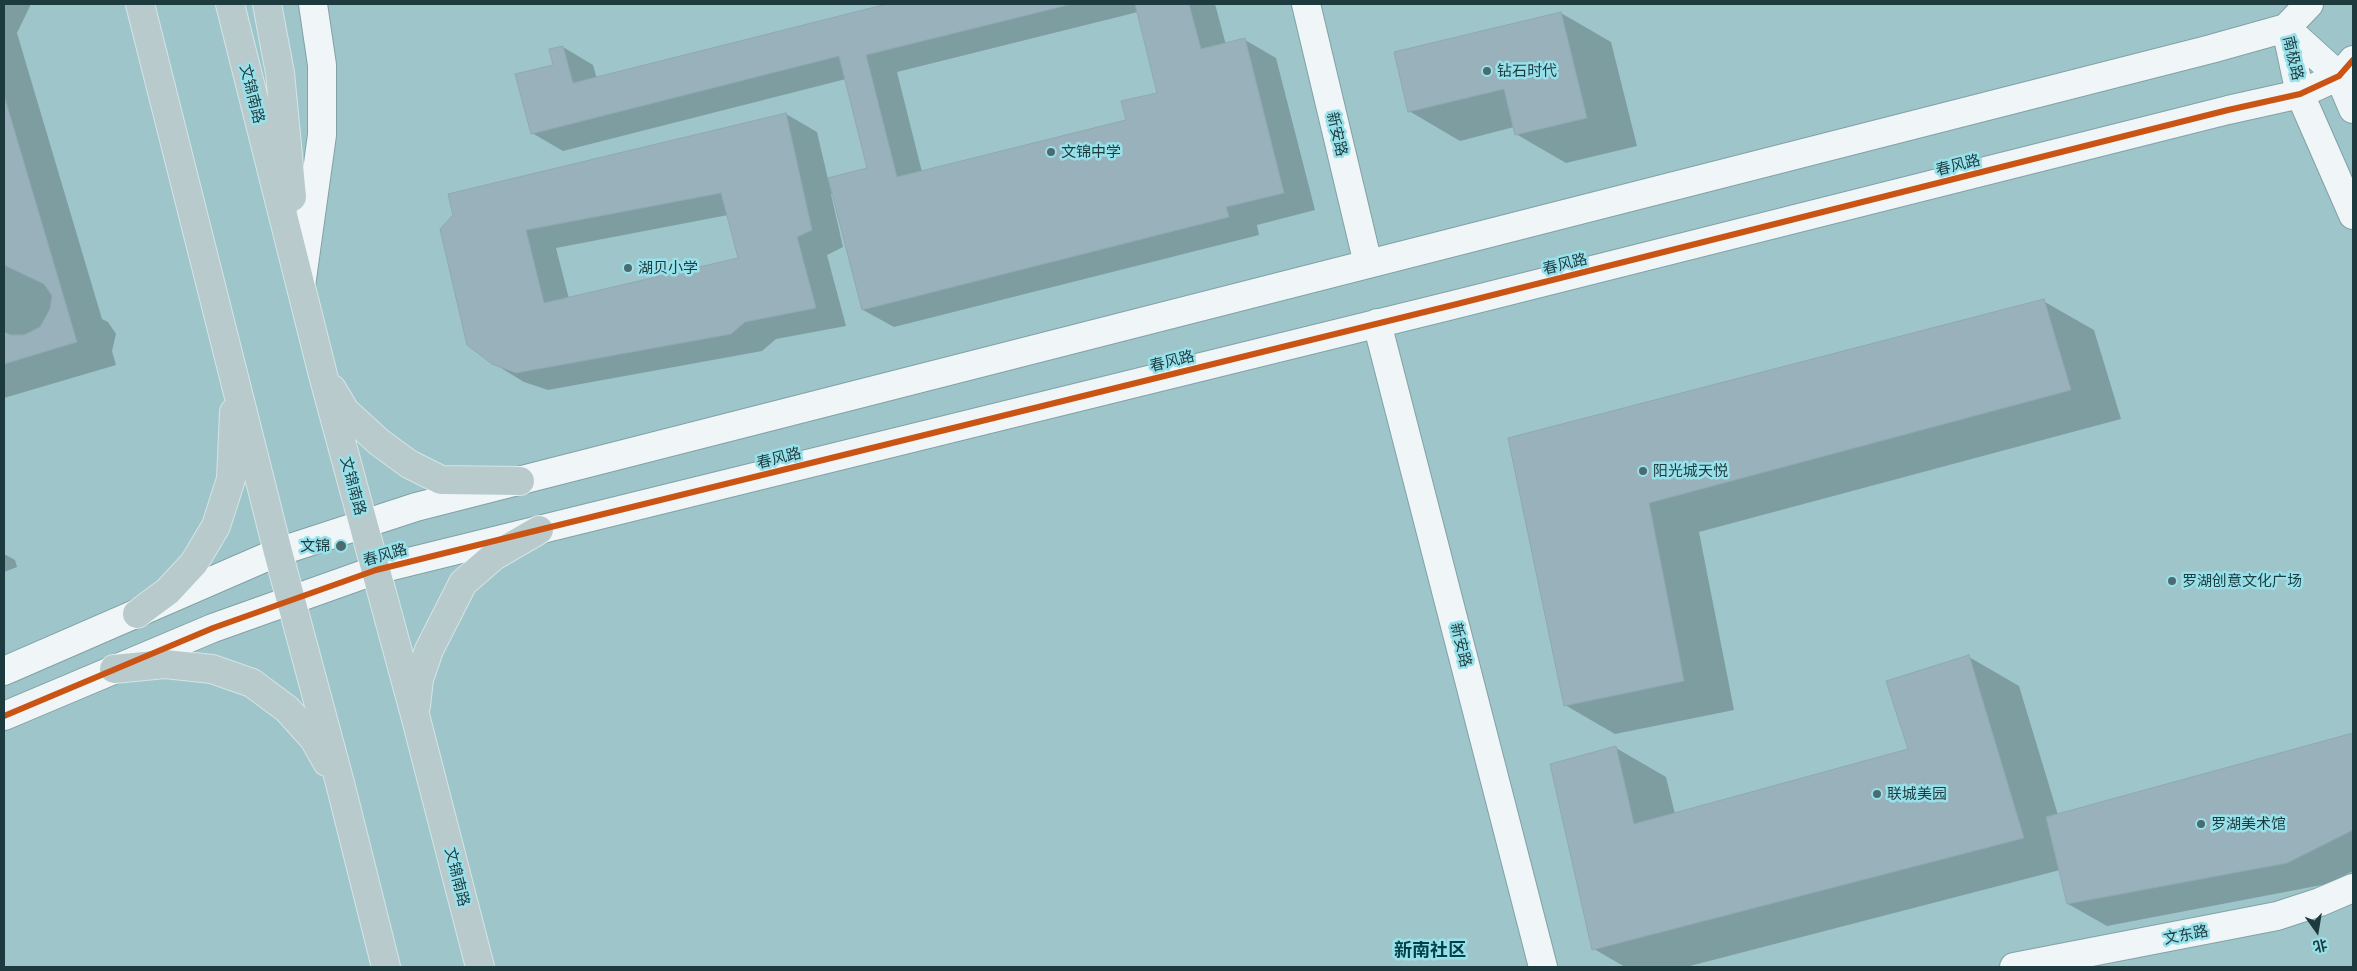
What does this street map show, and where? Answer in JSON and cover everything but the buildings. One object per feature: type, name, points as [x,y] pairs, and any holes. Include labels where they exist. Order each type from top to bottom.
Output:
[{"type":"highway","points":[[140,4],[278,552],[340,783],[386,967]]},
{"type":"highway","name":"文锦南路","points":[[230,4],[323,375],[415,715],[480,967]]},
{"type":"highway","points":[[267,4],[280,73],[301,286]]},
{"type":"highway","points":[[137,614],[168,592],[194,563],[216,526],[231,479],[234,431],[232,370]]},
{"type":"highway","points":[[323,375],[346,411],[378,442],[409,464],[441,480],[520,481]]},
{"type":"highway","points":[[415,715],[419,679],[429,650],[463,583],[494,556],[540,530]]},
{"type":"highway","points":[[114,669],[165,664],[212,669],[252,683],[287,709],[314,739],[340,783]]},
{"type":"street","points":[[301,286],[322,135],[322,66],[313,4]]},
{"type":"street","name":"新安路","points":[[1306,4],[1368,264]]},
{"type":"street","points":[[4,671],[278,552],[416,507],[2211,49],[2286,28],[2309,4]]},
{"type":"street","name":"南极路","points":[[2286,28],[2346,68],[2353,109]]},
{"type":"street","name":"南极路","points":[[2286,28],[2300,94],[2353,215]]},
{"type":"street","name":"春风路","points":[[4,716],[213,628],[376,570],[1377,323],[2228,110],[2300,94],[2346,68]]},
{"type":"street","name":"新安路","points":[[1377,323],[1543,967]]},
{"type":"street","name":"文东路","points":[[2014,967],[2277,916],[2353,888]]},
{"type":"cycle path","points":[[4,716],[213,628],[376,570],[1453,305],[2228,110],[2300,94],[2339,76],[2353,60]]},
{"type":"place","name":"钻石时代","points":[[1487,71]]},
{"type":"place","name":"文锦中学","points":[[1051,152]]},
{"type":"place","name":"湖贝小学","points":[[628,268]]},
{"type":"place","name":"阳光城天悦","points":[[1643,471]]},
{"type":"place","name":"文锦","points":[[341,546]]},
{"type":"place","name":"罗湖创意文化广场","points":[[2172,581]]},
{"type":"place","name":"联城美园","points":[[1877,794]]},
{"type":"place","name":"罗湖美术馆","points":[[2201,824]]},
{"type":"district","name":"新南社区","points":[[1430,950]]}]
